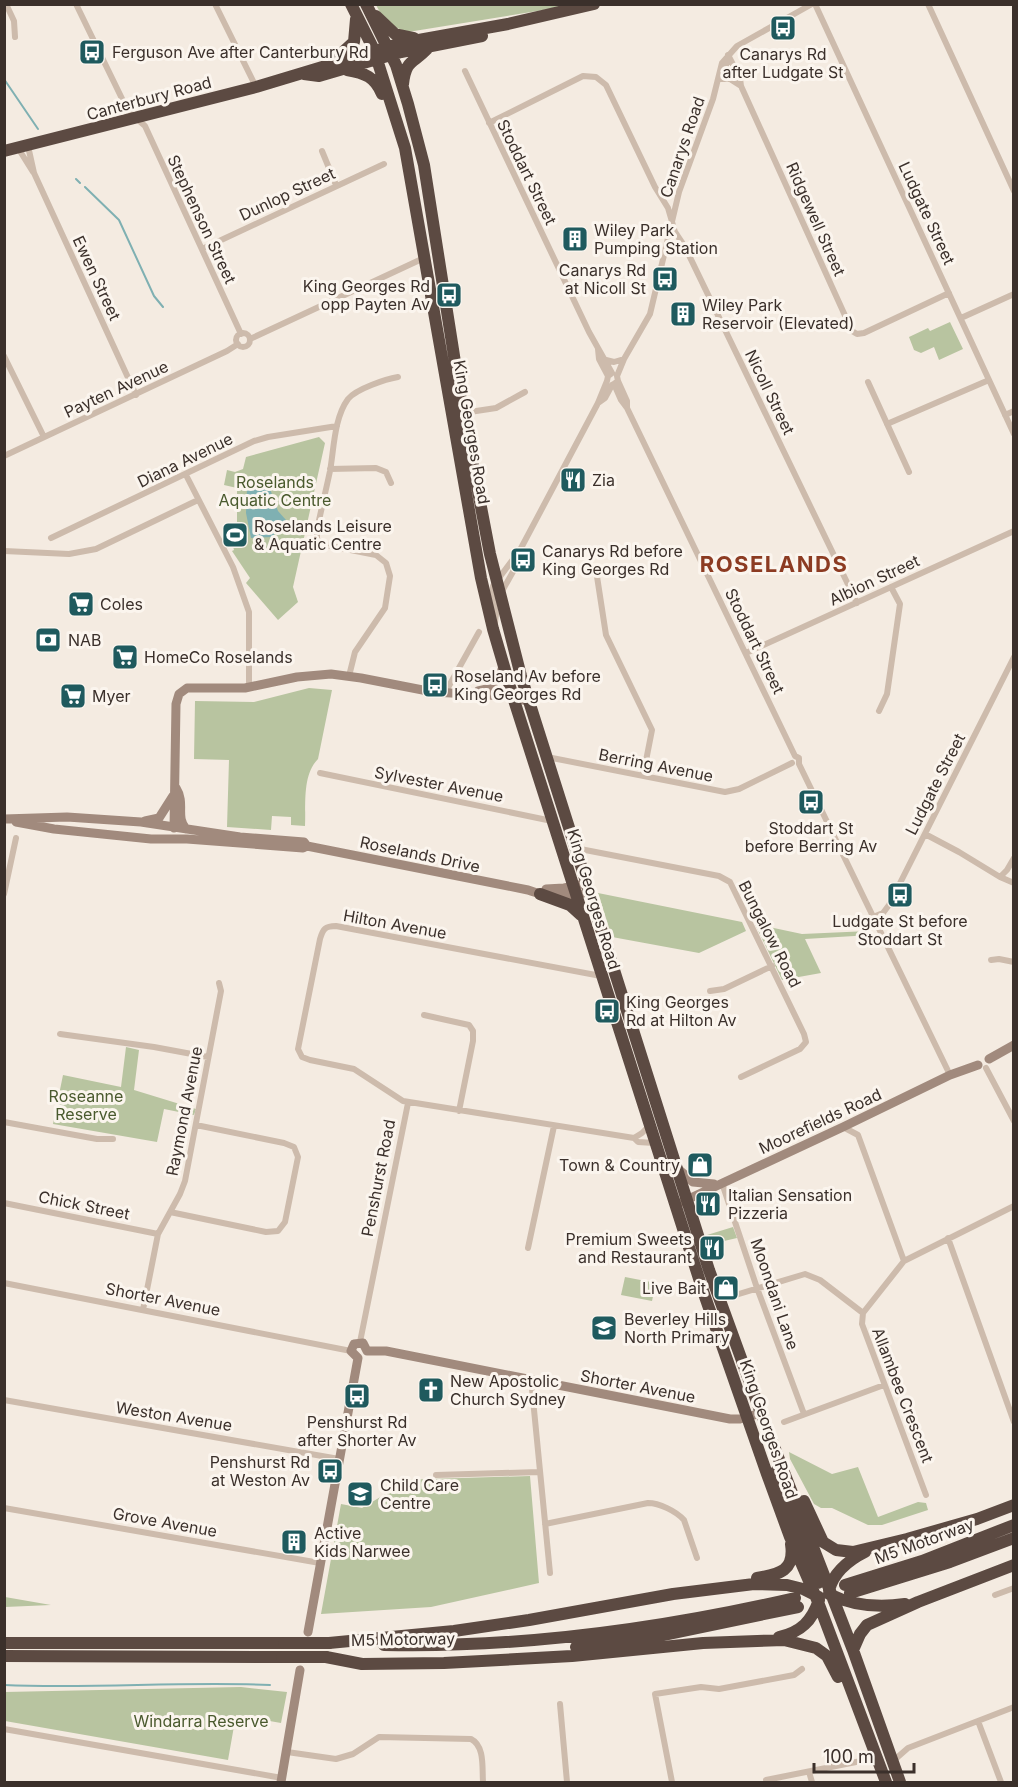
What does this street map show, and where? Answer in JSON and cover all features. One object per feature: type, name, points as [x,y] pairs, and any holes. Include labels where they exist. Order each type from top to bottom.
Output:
[{"type":"highway","name":"Canterbury Road","points":[[4,152],[376,55],[418,39],[508,24],[587,6]]},
{"type":"highway","name":"Canterbury Road","points":[[389,51],[540,23],[587,6]]},
{"type":"highway","points":[[368,7],[396,34],[418,39]]},
{"type":"highway","name":"King Georges Road","points":[[368,7],[389,51],[403,89],[424,165],[463,413],[490,554],[528,701],[719,1300],[770,1437],[824,1595],[860,1715],[886,1782]]},
{"type":"highway","points":[[301,74],[330,57],[348,50],[354,42],[357,31],[354,10]]},
{"type":"highway","name":"King Georges Road","points":[[354,10],[376,55],[398,124],[411,179],[481,578],[513,698],[674,1205],[790,1538],[807,1574],[840,1615],[900,1782]]},
{"type":"highway","points":[[403,89],[407,68],[411,61],[430,45]]},
{"type":"highway","name":"Canterbury Road","points":[[301,74],[319,76],[345,69],[376,55]]},
{"type":"highway","points":[[345,69],[360,72],[373,79],[398,124]]},
{"type":"highway","points":[[534,892],[570,905],[582,916]]},
{"type":"highway","points":[[770,1437],[824,1542],[836,1550],[871,1548],[977,1519],[1014,1504]]},
{"type":"highway","name":"M5 Motorway","points":[[1014,1525],[847,1589],[942,1564],[1014,1538]]},
{"type":"highway","points":[[329,1643],[486,1626],[776,1575],[790,1564],[793,1555],[790,1538]]},
{"type":"highway","points":[[770,1640],[795,1632],[805,1625],[813,1616],[835,1575],[848,1562],[871,1548]]},
{"type":"highway","points":[[853,1650],[867,1625],[918,1602],[1014,1565]]},
{"type":"highway","points":[[673,1594],[754,1584],[776,1584],[869,1606],[918,1602]]},
{"type":"highway","points":[[824,1595],[856,1680],[871,1743]]},
{"type":"highway","name":"M5 Motorway","points":[[4,1643],[448,1644],[563,1637],[677,1623],[796,1603],[682,1632],[579,1647],[470,1655],[4,1656]]},
{"type":"highway","points":[[327,1657],[362,1664],[444,1663],[572,1656],[652,1647],[770,1640],[798,1642],[816,1648],[825,1654],[860,1715]]},
{"type":"street","points":[[6,4],[14,21],[15,37]]},
{"type":"street","name":"Stephenson Street","points":[[76,4],[128,111],[138,117],[145,126],[241,334]]},
{"type":"street","points":[[215,4],[256,87]]},
{"type":"street","points":[[729,55],[737,46],[813,4]]},
{"type":"street","name":"Ludgate Street","points":[[813,4],[1014,434]]},
{"type":"street","points":[[928,4],[1014,191]]},
{"type":"street","name":"Canarys Road","points":[[598,403],[607,394],[617,364],[624,359],[650,314],[679,192],[719,79],[724,75],[729,55]]},
{"type":"street","name":"Ridgewell Street","points":[[729,55],[740,78],[741,87],[852,331],[857,334],[864,333],[949,292]]},
{"type":"street","name":"Stoddart Street","points":[[465,71],[598,349],[606,360],[621,400],[627,408],[746,653],[795,761],[950,1075]]},
{"type":"street","name":"Nicoll Street","points":[[489,123],[583,76],[596,77],[606,85],[668,208],[675,232],[685,248],[857,603]]},
{"type":"street","points":[[719,79],[729,79],[741,87]]},
{"type":"street","name":"Ewen Street","points":[[23,147],[136,395]]},
{"type":"street","points":[[322,151],[336,185]]},
{"type":"street","name":"Dunlop Street","points":[[202,249],[384,164]]},
{"type":"street","points":[[250,339],[247,334],[237,337],[238,344],[247,345],[250,339],[425,257]]},
{"type":"street","points":[[961,318],[1014,294]]},
{"type":"street","name":"Payten Avenue","points":[[4,456],[136,395],[238,344]]},
{"type":"street","name":"Stoddart Street","points":[[598,349],[599,358],[627,400],[627,408]]},
{"type":"street","points":[[4,356],[44,437]]},
{"type":"street","points":[[606,360],[614,362],[624,359]]},
{"type":"street","points":[[349,676],[355,652],[385,609],[390,576],[386,563],[376,555],[325,544],[317,539],[317,530],[337,426],[345,405],[350,397],[390,378],[398,377]]},
{"type":"street","name":"Canarys Road","points":[[496,580],[520,550],[598,403],[600,394],[613,379]]},
{"type":"street","points":[[887,424],[989,380]]},
{"type":"street","points":[[868,382],[909,472]]},
{"type":"street","points":[[463,413],[496,408],[525,392]]},
{"type":"street","name":"Stoddart Street","points":[[607,394],[621,400]]},
{"type":"street","points":[[1005,415],[1014,411]]},
{"type":"street","name":"Diana Avenue","points":[[51,538],[254,441],[337,426]]},
{"type":"street","points":[[330,469],[376,468],[386,472],[392,483]]},
{"type":"street","points":[[186,475],[233,567],[249,612],[249,688]]},
{"type":"street","points":[[4,551],[69,554],[96,549],[198,500]]},
{"type":"street","name":"Albion Street","points":[[746,653],[1014,531]]},
{"type":"street","name":"Canarys Road","points":[[500,595],[519,561],[520,550]]},
{"type":"street","points":[[490,554],[500,561],[513,558]]},
{"type":"street","points":[[596,570],[606,635],[652,730],[643,776]]},
{"type":"street","points":[[493,629],[496,614],[491,589],[496,580]]},
{"type":"street","points":[[879,711],[887,694],[900,604],[891,587]]},
{"type":"street","points":[[445,693],[478,632]]},
{"type":"street","name":"Ludgate Street","points":[[873,917],[883,913],[889,905],[1014,657]]},
{"type":"street","points":[[470,693],[493,687],[498,682],[504,666]]},
{"type":"street","points":[[176,788],[181,797],[185,830],[174,828],[176,704],[179,694],[192,687],[249,688],[315,674],[349,676],[445,693],[470,693],[528,701]]},
{"type":"street","name":"Berring Avenue","points":[[546,757],[725,792],[739,789],[795,761]]},
{"type":"street","name":"Sylvester Avenue","points":[[320,773],[552,821]]},
{"type":"street","points":[[141,822],[159,818],[176,788]]},
{"type":"street","name":"Roselands Drive","points":[[6,819],[67,817],[141,822],[291,848],[307,846],[534,892],[587,888]]},
{"type":"street","name":"Roselands Drive","points":[[6,819],[36,827],[151,839],[185,830]]},
{"type":"street","name":"Roselands Drive","points":[[138,837],[145,834],[168,833],[174,828]]},
{"type":"street","points":[[925,834],[1014,883]]},
{"type":"street","points":[[4,894],[16,838]]},
{"type":"street","name":"Bungalow Road","points":[[574,848],[725,878],[734,887],[806,1042],[800,1049],[741,1077]]},
{"type":"street","points":[[1000,877],[1014,858]]},
{"type":"street","name":"Hilton Avenue","points":[[408,1103],[354,1069],[310,1060],[302,1057],[298,1049],[320,939],[322,931],[327,926],[601,976]]},
{"type":"street","points":[[991,960],[1014,962]]},
{"type":"street","points":[[710,991],[724,989],[772,966]]},
{"type":"street","name":"Raymond Avenue","points":[[143,1310],[158,1234],[183,1188],[221,991],[219,982]]},
{"type":"street","points":[[424,1015],[465,1024],[473,1031],[459,1111]]},
{"type":"street","points":[[60,1034],[208,1057]]},
{"type":"street","name":"Moorefields Road","points":[[674,1205],[950,1075],[984,1064],[1014,1045]]},
{"type":"street","points":[[984,1064],[1014,1121]]},
{"type":"street","name":"Penshurst Road","points":[[360,1342],[408,1103],[654,1143]]},
{"type":"street","points":[[4,1122],[97,1139],[112,1139]]},
{"type":"street","points":[[170,1212],[266,1233],[278,1231],[285,1222],[298,1157],[294,1147],[196,1125]]},
{"type":"street","points":[[528,1248],[554,1126]]},
{"type":"street","points":[[634,1138],[649,1126]]},
{"type":"street","points":[[843,1127],[858,1135],[904,1261]]},
{"type":"street","points":[[676,1167],[693,1182],[721,1183]]},
{"type":"street","name":"Moondani Lane","points":[[721,1183],[804,1414]]},
{"type":"street","name":"Chick Street","points":[[4,1203],[158,1234]]},
{"type":"street","name":"Allambee Crescent","points":[[926,1495],[862,1324],[863,1313],[904,1261],[1014,1206]]},
{"type":"street","points":[[948,1238],[1014,1422]]},
{"type":"street","points":[[719,1300],[798,1275],[813,1276],[863,1313]]},
{"type":"street","name":"Shorter Avenue","points":[[4,1283],[355,1354]]},
{"type":"street","points":[[308,1632],[339,1459],[355,1354],[354,1344],[360,1342],[365,1345],[367,1351],[364,1356],[355,1354]]},
{"type":"street","name":"Shorter Avenue","points":[[367,1351],[386,1350],[730,1419],[761,1413]]},
{"type":"street","points":[[531,1379],[550,1573]]},
{"type":"street","points":[[784,1422],[884,1385]]},
{"type":"street","name":"Weston Avenue","points":[[5,1400],[339,1459]]},
{"type":"street","points":[[436,1475],[539,1472]]},
{"type":"street","points":[[545,1524],[648,1503],[656,1504],[684,1520],[698,1558]]},
{"type":"street","name":"Grove Avenue","points":[[4,1508],[320,1563]]},
{"type":"street","points":[[995,1595],[1014,1588]]},
{"type":"street","points":[[672,1782],[655,1694],[701,1687],[719,1689],[795,1675],[802,1669]]},
{"type":"street","points":[[4,1729],[281,1780],[300,1670]]},
{"type":"street","points":[[560,1704],[567,1782]]},
{"type":"street","points":[[892,1762],[908,1748],[1014,1707]]},
{"type":"street","points":[[978,1721],[1001,1782]]},
{"type":"street","points":[[286,1752],[336,1759],[353,1754],[380,1737],[471,1739],[477,1742],[480,1749],[483,1782]]},
{"type":"street","points":[[765,1780],[861,1761],[878,1762]]},
{"type":"street","points":[[809,1772],[812,1782]]},
{"type":"green space","points":[[376,5],[574,5],[408,32],[389,23]]},
{"type":"green space","points":[[950,322],[963,349],[939,360],[934,347],[921,353],[914,350],[909,337],[928,328],[930,331]]},
{"type":"green space","name":"Roselands Aquatic Centre","points":[[319,437],[325,443],[293,587],[298,602],[278,620],[246,583],[250,578],[232,551],[234,550],[228,529],[237,527],[237,488],[224,485],[227,470],[235,472],[243,469],[246,457]]},
{"type":"green space","points":[[309,688],[332,690],[318,759],[309,773],[307,782],[305,826],[291,825],[291,817],[272,816],[271,830],[227,827],[229,760],[194,759],[195,701],[254,702]]},
{"type":"green space","points":[[598,893],[742,922],[746,931],[699,953],[612,937]]},
{"type":"green space","points":[[755,924],[802,934],[869,931],[871,935],[805,939],[821,973],[782,980]]},
{"type":"green space","name":"Roseanne Reserve","points":[[126,1047],[139,1050],[134,1090],[196,1109],[194,1115],[164,1109],[157,1142],[53,1124],[63,1075],[121,1087]]},
{"type":"green space","points":[[733,1227],[737,1238],[711,1244],[707,1235]]},
{"type":"green space","points":[[625,1277],[656,1283],[652,1301],[621,1295]]},
{"type":"green space","points":[[789,1452],[832,1474],[858,1467],[878,1517],[918,1502],[926,1503],[928,1510],[882,1525],[868,1525],[832,1508],[821,1508],[814,1504],[790,1459]]},
{"type":"green space","points":[[530,1476],[539,1583],[431,1607],[321,1614],[341,1504],[362,1508],[397,1487],[397,1480]]},
{"type":"green space","points":[[5,1597],[51,1605],[5,1607]]},
{"type":"green space","name":"Windarra Reserve","points":[[241,1687],[287,1692],[281,1723],[236,1715],[228,1760],[5,1721],[5,1692]]},
{"type":"water","points":[[269,486],[278,511],[286,520],[272,537],[251,538],[246,513],[247,488]]},
{"type":"waterway","points":[[4,79],[38,129]]},
{"type":"waterway","points":[[76,179],[80,183]]},
{"type":"waterway","points":[[85,187],[119,220],[154,296],[163,307]]},
{"type":"waterway","points":[[4,1685],[270,1685]]},
{"type":"place","name":"Canarys Rd after Ludgate St","points":[[783,28]]},
{"type":"place","name":"Ferguson Ave after Canterbury Rd","points":[[92,52]]},
{"type":"place","name":"Wiley Park Pumping Station","points":[[575,239]]},
{"type":"place","name":"Canarys Rd at Nicoll St","points":[[665,279]]},
{"type":"place","name":"King Georges Rd opp Payten Av","points":[[449,295]]},
{"type":"place","name":"Wiley Park Reservoir (Elevated)","points":[[683,314]]},
{"type":"place","name":"Zia","points":[[573,480]]},
{"type":"place","name":"Roselands Leisure & Aquatic Centre","points":[[235,535]]},
{"type":"place","name":"Canarys Rd before King Georges Rd","points":[[523,560]]},
{"type":"place","name":"Coles","points":[[81,604]]},
{"type":"place","name":"NAB","points":[[48,640]]},
{"type":"place","name":"HomeCo Roselands","points":[[125,657]]},
{"type":"place","name":"Roseland Av before King Georges Rd","points":[[435,685]]},
{"type":"place","name":"Myer","points":[[73,696]]},
{"type":"place","name":"Stoddart St before Berring Av","points":[[811,802]]},
{"type":"place","name":"Ludgate St before Stoddart St","points":[[900,895]]},
{"type":"place","name":"King Georges Rd at Hilton Av","points":[[607,1011]]},
{"type":"place","name":"Town & Country","points":[[700,1165]]},
{"type":"place","name":"Italian Sensation Pizzeria","points":[[708,1204]]},
{"type":"place","name":"Premium Sweets and Restaurant","points":[[712,1248]]},
{"type":"place","name":"Live Bait","points":[[726,1288]]},
{"type":"place","name":"Beverley Hills North Primary","points":[[604,1328]]},
{"type":"place","name":"New Apostolic Church Sydney","points":[[431,1390]]},
{"type":"place","name":"Penshurst Rd after Shorter Av","points":[[357,1396]]},
{"type":"place","name":"Penshurst Rd at Weston Av","points":[[330,1471]]},
{"type":"place","name":"Child Care Centre","points":[[360,1494]]},
{"type":"place","name":"Active Kids Narwee","points":[[294,1542]]},
{"type":"district","name":"ROSELANDS","points":[[774,564]]}]
